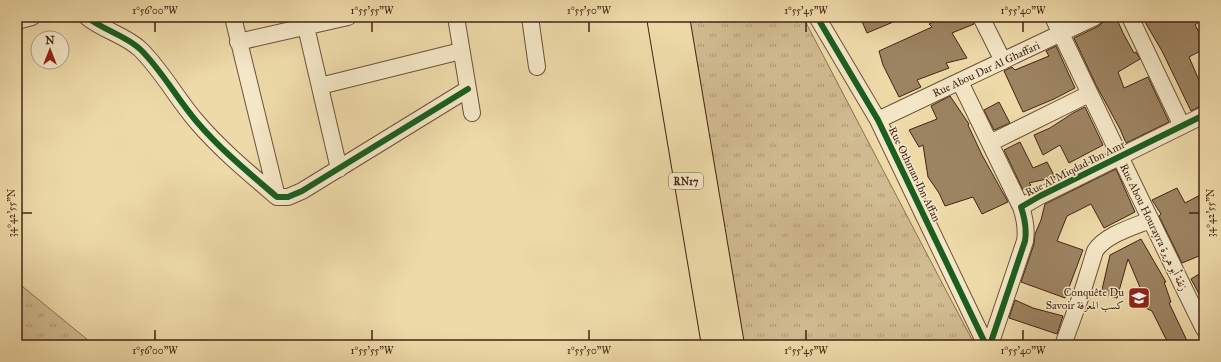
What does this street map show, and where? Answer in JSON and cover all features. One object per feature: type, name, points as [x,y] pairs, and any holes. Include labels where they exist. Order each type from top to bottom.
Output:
[{"type":"highway","name":"RN17","points":[[658,17],[713,345]]},
{"type":"highway","name":"RN17","points":[[678,17],[733,345]]},
{"type":"street","points":[[87,17],[98,25],[129,40],[140,49],[155,65],[196,121],[209,136],[225,152],[277,197],[288,197],[295,195],[468,90]]},
{"type":"street","points":[[233,17],[277,197]]},
{"type":"street","points":[[238,42],[348,17]]},
{"type":"street","points":[[456,17],[472,113]]},
{"type":"street","points":[[530,17],[537,67]]},
{"type":"street","name":"Rue Othman Ibn Affan","points":[[816,17],[878,120],[986,345]]},
{"type":"street","points":[[981,17],[1003,61]]},
{"type":"street","name":"Rue Abou Hourayra زنقة أبو هريرة","points":[[1053,17],[1204,329]]},
{"type":"street","name":"Rue Abou Dar Al Ghaffari","points":[[878,120],[1095,17]]},
{"type":"street","points":[[1130,17],[1182,126]]},
{"type":"street","points":[[306,27],[338,168]]},
{"type":"street","points":[[320,86],[461,51]]},
{"type":"street","points":[[960,82],[1021,207]]},
{"type":"street","points":[[990,143],[1089,94]]},
{"type":"street","name":"Rue Al Miqdad Ibn Amr","points":[[990,345],[1025,241],[1026,220],[1021,207],[1040,196],[1204,115]]},
{"type":"street","points":[[1063,345],[1082,293],[1095,251],[1098,247],[1111,238],[1150,220]]},
{"type":"green space","points":[[688,17],[803,17],[975,345],[743,345]]},
{"type":"green space","points":[[17,282],[94,345],[17,345]]},
{"type":"building","points":[[860,17],[905,17],[867,33]]},
{"type":"building","points":[[944,17],[958,17],[957,21],[972,18],[974,24],[952,33],[967,58],[946,63],[949,68],[917,80],[921,87],[899,97],[883,65],[879,51],[932,27],[929,24]]},
{"type":"building","points":[[1116,17],[1134,53],[1136,52],[1140,59],[1118,72],[1124,88],[1148,77],[1169,122],[1126,143],[1074,38],[1099,26],[1103,22]]},
{"type":"building","points":[[1142,17],[1204,17],[1195,25],[1204,41],[1204,49],[1189,57],[1204,92],[1204,104],[1191,111],[1162,51]]},
{"type":"building","points":[[1056,46],[1075,88],[1023,112],[1004,71],[1012,67],[1015,70],[1049,56],[1046,51]]},
{"type":"building","points":[[950,96],[969,124],[968,125],[982,155],[1008,202],[982,214],[973,197],[945,206],[939,193],[928,177],[923,145],[919,147],[909,130],[937,119],[931,106]]},
{"type":"building","points":[[999,102],[1010,123],[994,130],[984,110]]},
{"type":"building","points":[[1085,107],[1103,145],[1069,163],[1060,145],[1043,155],[1034,135],[1050,128]]},
{"type":"building","points":[[1020,142],[1033,168],[1047,162],[1055,177],[1029,183],[1031,185],[1023,190],[1004,150]]},
{"type":"building","points":[[1116,169],[1135,212],[1104,228],[1091,204],[1067,216],[1057,241],[1083,250],[1065,298],[1021,282],[1034,244],[1035,234],[1041,220],[1045,204]]},
{"type":"building","points":[[1177,188],[1185,203],[1204,193],[1204,254],[1182,263],[1159,216],[1161,214],[1152,200]]},
{"type":"building","points":[[1141,239],[1166,282],[1164,282],[1171,302],[1169,303],[1189,345],[1169,345],[1152,311],[1137,304],[1142,292],[1128,259],[1117,298],[1101,294],[1110,255]]},
{"type":"building","points":[[1204,271],[1204,303],[1191,279]]},
{"type":"building","points":[[1015,300],[1033,308],[1063,316],[1057,334],[1009,318]]},
{"type":"cycle path","points":[[87,17],[100,26],[129,40],[141,50],[149,58],[206,132],[277,197],[288,197],[302,191],[468,89]]},
{"type":"cycle path","points":[[817,17],[878,120],[986,345]]},
{"type":"cycle path","points":[[990,345],[1025,241],[1026,232],[1021,207],[1040,196],[1204,115]]},
{"type":"place","name":"Conquête Du Savoir كسب المعرفة","points":[[1139,298]]}]
